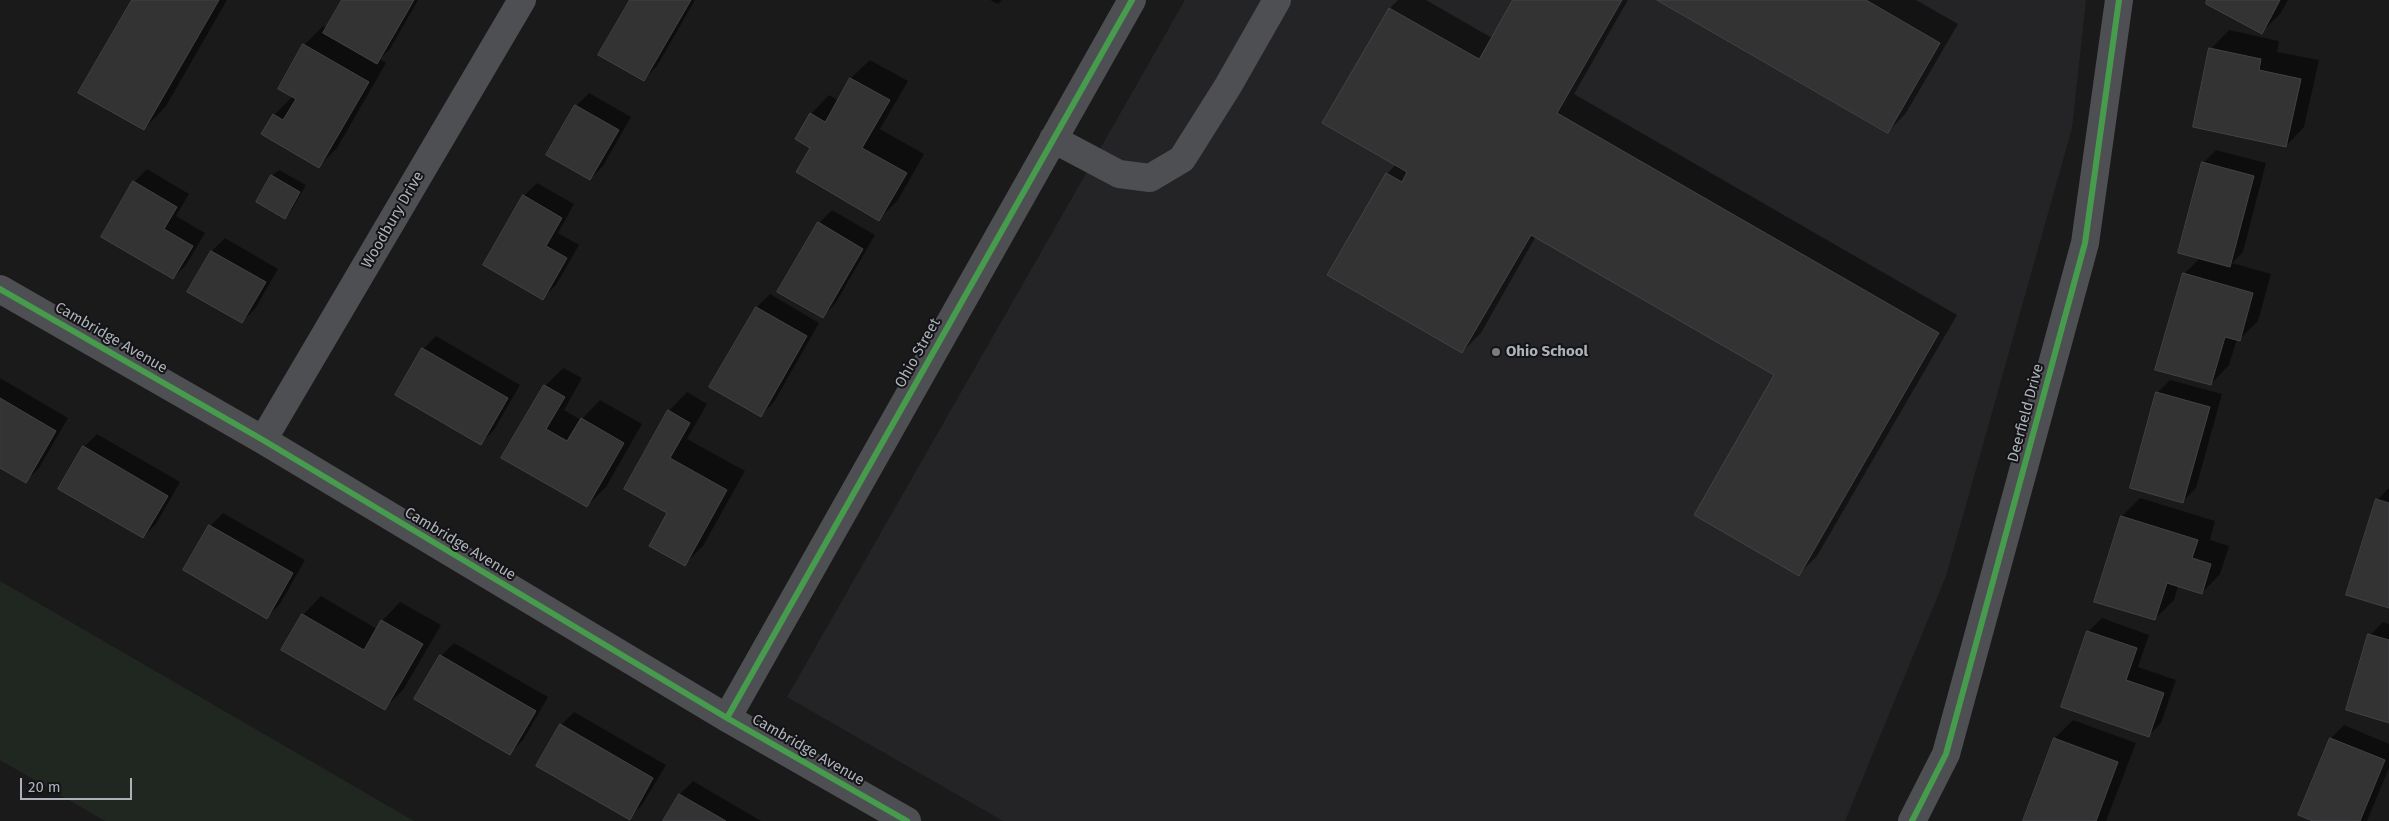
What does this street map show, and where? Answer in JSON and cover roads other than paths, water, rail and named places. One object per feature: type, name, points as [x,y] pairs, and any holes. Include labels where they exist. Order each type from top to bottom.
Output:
[{"type":"street","name":"Woodbury Drive","points":[[263,440],[522,0]]},
{"type":"street","name":"Ohio Street","points":[[727,718],[1132,0]]},
{"type":"street","points":[[1053,139],[1119,174],[1150,178],[1182,159],[1228,86],[1277,0]]},
{"type":"street","name":"Deerfield Drive","points":[[1912,821],[1946,754],[2085,244],[2119,0]]},
{"type":"street","name":"Cambridge Avenue","points":[[0,289],[263,440],[727,718],[907,821]]},
{"type":"place","name":"Ohio School","points":[[1496,352]]}]
